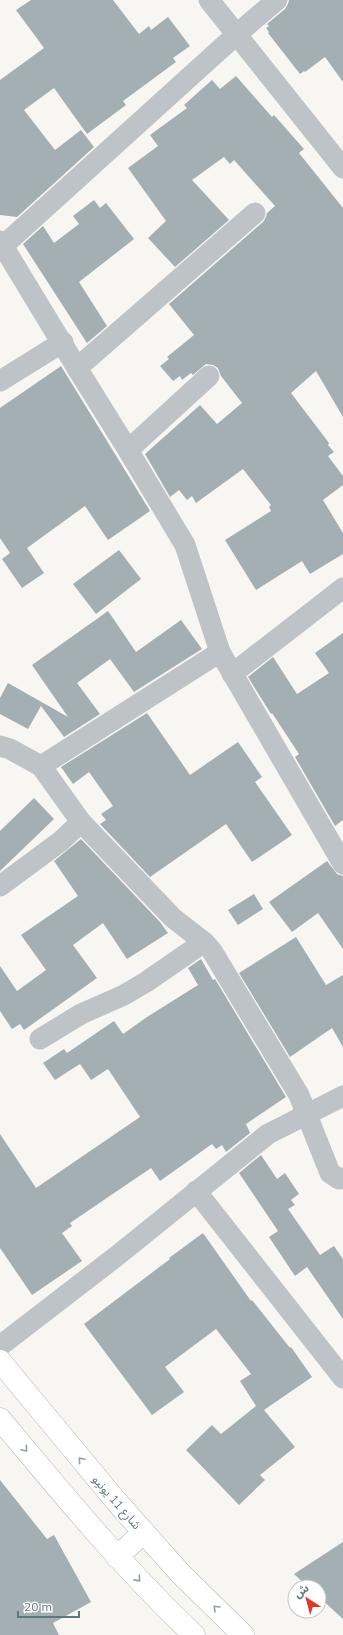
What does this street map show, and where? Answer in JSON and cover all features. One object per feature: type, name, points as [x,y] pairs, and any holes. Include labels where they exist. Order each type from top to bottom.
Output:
[{"type":"highway","name":"شارع 11 يونيو","points":[[0,1361],[116,1501],[180,1573],[243,1635]]},
{"type":"highway","points":[[0,1419],[117,1557],[194,1635]]},
{"type":"highway","points":[[117,1557],[144,1532]]},
{"type":"street","points":[[209,0],[343,168]]},
{"type":"street","points":[[277,0],[2,244],[128,450],[184,545],[220,652],[343,864]]},
{"type":"street","points":[[77,368],[255,213]]},
{"type":"street","points":[[0,382],[62,342]]},
{"type":"street","points":[[128,450],[209,376]]},
{"type":"street","points":[[232,674],[343,588]]},
{"type":"street","points":[[41,766],[220,652]]},
{"type":"street","points":[[0,746],[10,749],[41,766],[81,822],[174,918],[212,950],[299,1095],[330,1173],[339,1179],[343,1178]]},
{"type":"street","points":[[0,886],[61,841],[81,822]]},
{"type":"street","points":[[40,1039],[81,1014],[141,986],[204,942]]},
{"type":"street","points":[[0,1346],[118,1255],[268,1134],[343,1096]]},
{"type":"street","points":[[196,1191],[343,1378]]},
{"type":"building","points":[[31,0],[113,0],[139,34],[149,26],[151,30],[168,17],[190,46],[173,58],[176,62],[123,101],[126,105],[87,134],[54,88],[24,110],[55,150],[81,130],[94,147],[17,217],[0,215],[0,80],[44,48],[16,10]]},
{"type":"building","points":[[289,0],[343,0],[343,82],[325,57],[300,74],[268,33],[269,32],[266,28],[269,26],[267,24],[285,9]]},
{"type":"building","points":[[236,76],[272,117],[274,115],[304,149],[299,153],[343,208],[343,417],[316,371],[291,393],[329,443],[328,445],[334,452],[328,456],[343,476],[343,485],[323,500],[343,533],[343,554],[310,574],[302,561],[256,590],[225,540],[271,511],[269,507],[271,505],[243,469],[196,503],[192,496],[187,500],[179,490],[170,497],[145,454],[200,405],[217,424],[242,403],[221,376],[218,368],[213,365],[206,364],[193,375],[191,373],[182,380],[180,376],[173,381],[160,366],[169,359],[167,357],[194,335],[169,304],[263,222],[267,213],[275,206],[234,160],[230,164],[224,157],[192,180],[229,220],[175,267],[148,238],[166,221],[128,168],[158,146],[150,135],[187,108],[184,105],[212,80],[220,89]]},
{"type":"building","points":[[94,200],[100,208],[106,203],[134,239],[79,282],[107,326],[87,343],[23,244],[43,226],[54,243],[79,224],[73,216]]},
{"type":"building","points":[[61,366],[150,511],[108,540],[85,506],[27,548],[44,573],[22,588],[2,559],[10,553],[0,538],[0,408]]},
{"type":"building","points":[[119,550],[141,579],[96,614],[73,584]]},
{"type":"building","points":[[108,611],[136,652],[181,620],[202,649],[134,692],[110,659],[77,683],[100,714],[64,737],[41,706],[28,729],[0,714],[0,698],[8,683],[68,717],[32,665]]},
{"type":"building","points":[[343,633],[343,820],[335,826],[295,757],[299,754],[272,713],[271,714],[248,677],[273,657],[297,694],[329,673],[315,653]]},
{"type":"building","points":[[147,713],[190,775],[238,742],[262,777],[255,782],[292,835],[252,862],[226,824],[150,877],[100,824],[106,820],[101,814],[113,806],[89,772],[73,784],[61,767]]},
{"type":"building","points":[[34,798],[54,819],[0,871],[0,831]]},
{"type":"building","points":[[81,839],[160,922],[168,933],[127,959],[103,923],[73,945],[97,978],[24,1030],[20,1024],[12,1029],[0,1011],[0,966],[17,991],[46,970],[21,935],[78,896],[54,861]]},
{"type":"building","points":[[327,861],[337,874],[343,876],[343,949],[318,913],[292,932],[269,902]]},
{"type":"building","points":[[254,894],[263,909],[238,925],[228,910]]},
{"type":"building","points":[[296,937],[326,985],[343,975],[343,1047],[332,1028],[290,1057],[239,973]]},
{"type":"building","points":[[201,959],[213,980],[215,979],[286,1097],[246,1124],[250,1133],[226,1152],[222,1145],[216,1149],[212,1144],[160,1181],[151,1168],[70,1223],[72,1226],[62,1233],[82,1261],[32,1295],[0,1248],[0,1134],[36,1188],[140,1117],[108,1069],[91,1080],[80,1064],[55,1080],[43,1063],[64,1049],[67,1053],[114,1021],[123,1034],[198,985],[188,968]]},
{"type":"building","points":[[261,1155],[277,1179],[285,1173],[299,1194],[291,1200],[295,1205],[288,1209],[320,1255],[334,1246],[343,1259],[343,1319],[307,1267],[295,1276],[269,1237],[278,1231],[239,1173]]},
{"type":"building","points":[[203,1233],[251,1301],[252,1300],[290,1348],[291,1347],[312,1377],[264,1410],[295,1447],[260,1475],[265,1480],[239,1505],[186,1450],[212,1425],[221,1434],[256,1406],[240,1381],[251,1374],[216,1329],[165,1367],[184,1392],[152,1415],[84,1324]]},
{"type":"building","points":[[0,1480],[47,1539],[54,1535],[91,1602],[53,1623],[59,1635],[0,1635]]},
{"type":"building","points":[[343,1542],[343,1619],[327,1604],[327,1579],[299,1579],[294,1574]]}]
